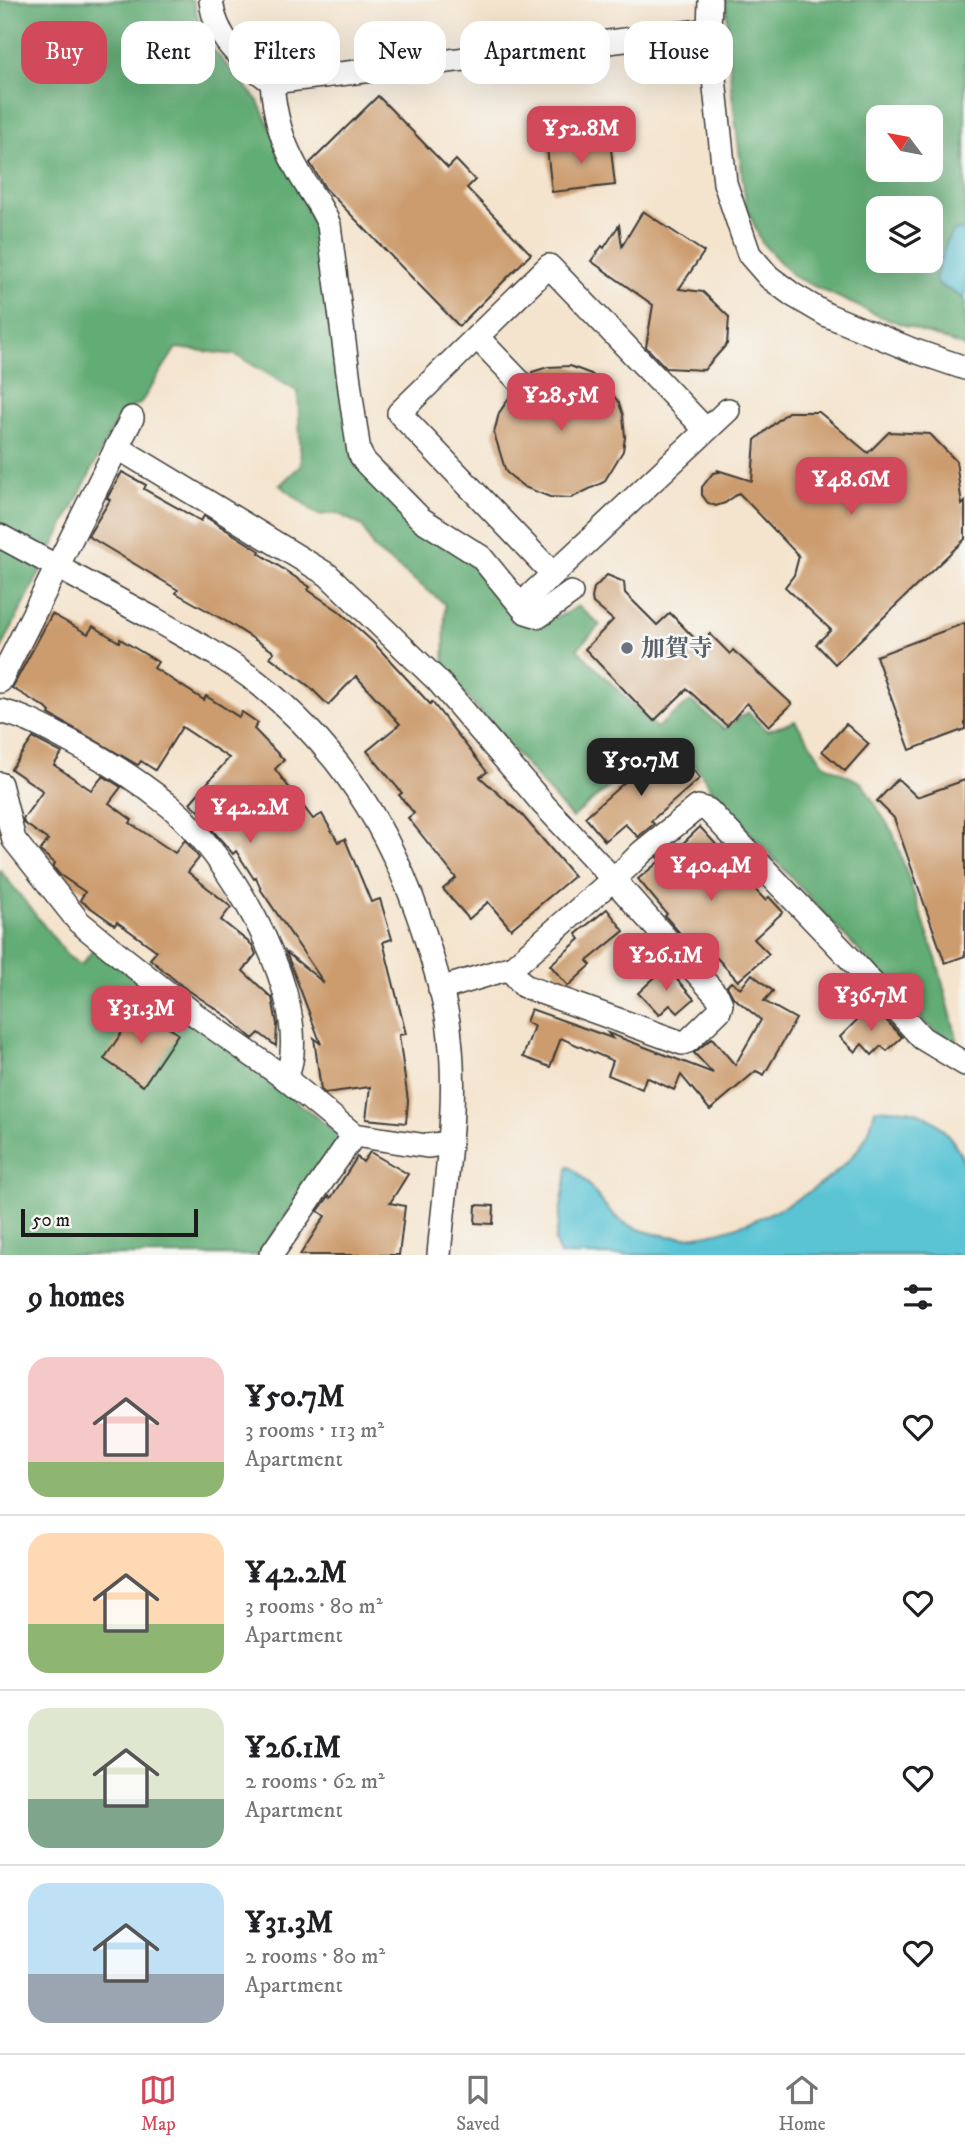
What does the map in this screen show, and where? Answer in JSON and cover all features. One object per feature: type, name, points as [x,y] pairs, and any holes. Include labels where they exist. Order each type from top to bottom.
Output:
[{"type":"street","points":[[211,0],[213,19],[229,46]]},
{"type":"street","points":[[709,21],[710,0]]},
{"type":"street","points":[[340,74],[624,40]]},
{"type":"street","points":[[272,84],[274,109],[295,166],[324,211],[329,225],[359,452],[364,461],[421,519],[481,557],[526,612],[539,616],[571,593]]},
{"type":"street","points":[[715,84],[725,183],[749,254],[769,277],[827,315],[912,350],[965,368]]},
{"type":"street","points":[[553,574],[399,413],[549,266],[705,429]]},
{"type":"street","points":[[477,337],[519,381]]},
{"type":"street","points":[[532,594],[728,410]]},
{"type":"street","points":[[0,681],[132,418]]},
{"type":"street","points":[[117,447],[328,575],[438,681],[544,805],[718,997],[721,1004],[719,1011],[688,1041],[682,1043],[524,986],[509,968]]},
{"type":"street","points":[[0,536],[226,662],[257,683],[325,748],[367,803],[408,883],[440,989],[450,1038],[452,1109],[439,1255]]},
{"type":"street","points":[[0,711],[41,726],[90,751],[140,783],[173,808],[228,871],[254,914],[282,984],[292,1032],[292,1054],[286,1079]]},
{"type":"street","points":[[0,784],[14,840],[79,922],[197,1016],[286,1079],[354,1135],[427,1146],[449,1143]]},
{"type":"street","points":[[440,989],[509,968],[698,807],[708,810],[922,1038],[965,1064]]},
{"type":"street","points":[[274,1254],[354,1135]]},
{"type":"green space","points":[[0,0],[193,0],[199,21],[121,21],[121,84],[215,84],[215,52],[229,68],[229,84],[243,84],[258,101],[295,183],[317,221],[350,431],[475,561],[542,621],[565,614],[578,606],[600,625],[577,649],[656,728],[691,701],[724,729],[748,712],[767,731],[795,721],[824,764],[862,783],[893,833],[937,961],[959,1046],[928,1026],[720,800],[688,756],[671,770],[651,751],[572,818],[444,671],[445,604],[374,549],[362,526],[337,513],[318,515],[280,485],[301,465],[298,392],[236,355],[176,348],[140,404],[121,412],[0,651]]},
{"type":"green space","points":[[726,0],[965,0],[965,229],[947,241],[943,254],[943,196],[866,196],[866,273],[937,273],[937,284],[965,299],[965,347],[877,315],[794,277],[762,243],[746,206],[731,86],[733,21],[727,21]]},
{"type":"green space","points":[[0,870],[69,957],[81,965],[95,948],[341,1136],[259,1255],[0,1255]]},
{"type":"water","points":[[965,229],[965,299],[937,283],[935,279],[937,273],[943,273],[943,254],[954,231]]},
{"type":"water","points":[[875,1109],[919,1113],[935,1122],[954,1142],[965,1166],[965,1255],[560,1255],[555,1242],[568,1166],[585,1180],[613,1215],[622,1222],[652,1233],[672,1236],[708,1234],[761,1217],[788,1204],[836,1172],[854,1154],[867,1135]]},
{"type":"building","points":[[378,96],[448,168],[456,160],[475,180],[467,188],[531,254],[459,326],[325,188],[310,163]]},
{"type":"building","points":[[610,140],[615,185],[552,192],[547,148]]},
{"type":"building","points":[[643,211],[704,252],[679,289],[703,292],[729,317],[727,344],[704,370],[666,368],[646,347],[653,305],[591,261],[602,246],[604,248],[619,225],[622,246]]},
{"type":"building","points":[[570,366],[591,374],[608,388],[619,403],[625,437],[623,451],[604,482],[571,498],[550,497],[524,487],[506,472],[494,433],[499,413],[511,395],[529,391],[533,384],[532,372],[548,367]]},
{"type":"building","points":[[788,412],[819,412],[868,453],[889,432],[930,434],[956,461],[962,505],[965,502],[965,539],[835,664],[816,644],[831,630],[785,587],[794,575],[799,556],[739,493],[716,506],[708,503],[702,495],[702,487],[713,473],[719,472],[717,470],[752,481],[755,440]]},
{"type":"building","points":[[122,472],[146,485],[144,489],[201,521],[204,516],[260,551],[259,553],[310,587],[308,590],[339,611],[373,642],[430,704],[432,702],[487,772],[480,777],[522,815],[574,876],[511,929],[488,902],[469,919],[443,889],[456,878],[408,818],[414,813],[399,795],[402,793],[367,751],[400,724],[356,676],[328,705],[310,687],[270,657],[274,652],[88,536],[110,500],[107,498]]},
{"type":"building","points":[[607,575],[624,582],[625,593],[657,625],[670,613],[700,644],[710,634],[730,654],[733,650],[792,704],[769,726],[747,703],[727,726],[687,689],[654,721],[585,649],[613,620],[593,603],[592,598],[594,588]]},
{"type":"building","points":[[52,614],[88,634],[93,626],[119,642],[120,639],[158,662],[154,668],[204,700],[206,696],[239,717],[242,712],[258,723],[254,729],[284,760],[275,769],[313,819],[322,814],[338,842],[345,839],[371,902],[380,899],[392,939],[383,942],[406,1034],[399,1035],[408,1101],[406,1123],[366,1119],[370,1087],[325,1093],[321,1090],[314,1038],[321,1044],[286,952],[324,983],[261,890],[256,877],[254,879],[236,851],[233,854],[202,818],[204,815],[190,803],[229,758],[182,727],[155,770],[141,761],[138,765],[49,714],[46,708],[12,688]]},
{"type":"building","points":[[965,623],[965,729],[910,750],[876,656]]},
{"type":"building","points":[[846,724],[869,744],[845,771],[822,751]]},
{"type":"building","points":[[33,738],[62,753],[54,765],[91,790],[103,776],[121,787],[109,803],[132,820],[130,823],[175,853],[185,840],[199,858],[188,872],[231,907],[221,920],[252,945],[256,954],[243,971],[272,998],[277,1024],[276,1046],[259,1033],[253,1039],[228,1017],[182,986],[150,959],[157,951],[80,900],[85,892],[60,875],[53,867],[55,863],[40,851],[48,840],[24,823],[23,819],[43,791],[11,769]]},
{"type":"building","points":[[650,755],[670,777],[686,762],[700,778],[651,821],[654,824],[638,837],[625,824],[605,841],[585,817],[626,781],[623,778]]},
{"type":"building","points":[[898,779],[917,797],[965,780],[965,956],[945,963],[894,818],[877,801]]},
{"type":"building","points":[[700,827],[724,853],[722,855],[765,900],[769,897],[783,912],[754,939],[769,954],[738,981],[706,946],[698,954],[638,879],[661,860],[658,857],[673,845],[677,849]]},
{"type":"building","points":[[607,909],[624,931],[587,961],[591,965],[568,986],[550,965],[580,939],[576,934]]},
{"type":"building","points":[[666,967],[694,999],[678,1013],[670,1005],[659,1015],[638,993]]},
{"type":"building","points":[[752,974],[773,991],[764,1001],[796,1019],[764,1075],[756,1071],[710,1110],[681,1075],[674,1090],[646,1077],[642,1089],[608,1075],[613,1061],[561,1038],[550,1067],[523,1057],[534,1026],[526,1022],[531,1009],[612,1038],[608,1033],[713,1073],[694,1053],[712,1038],[735,1065],[761,1020],[733,997],[727,986],[731,982],[741,988]]},
{"type":"building","points":[[872,1005],[902,1037],[887,1051],[881,1046],[872,1055],[862,1044],[855,1052],[840,1037]]},
{"type":"building","points":[[139,1007],[178,1034],[143,1086],[104,1059]]},
{"type":"building","points":[[370,1152],[408,1174],[390,1203],[405,1206],[399,1255],[300,1255],[325,1216],[318,1211],[329,1196],[331,1198],[357,1157],[363,1162]]},
{"type":"building","points":[[476,1205],[494,1206],[493,1224],[475,1223]]},
{"type":"place","name":"加賀寺","points":[[627,648]]}]
